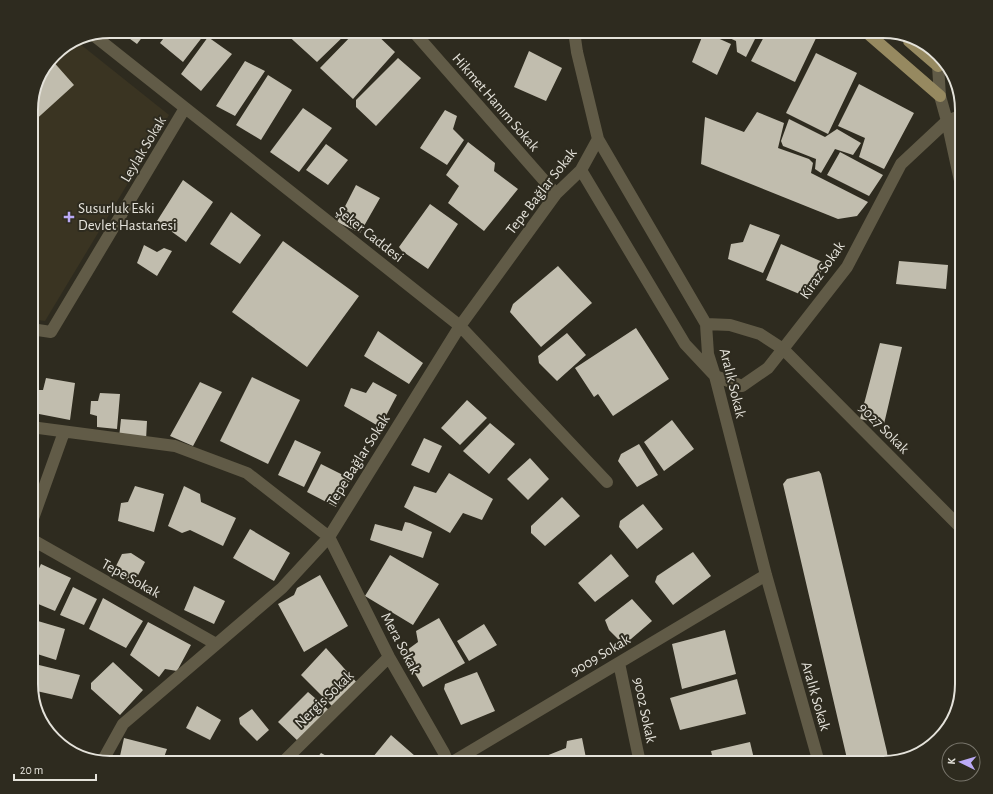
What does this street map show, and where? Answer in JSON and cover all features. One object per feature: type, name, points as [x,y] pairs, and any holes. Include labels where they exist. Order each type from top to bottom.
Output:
[{"type":"main road","points":[[873,38],[940,96]]},
{"type":"main road","points":[[912,43],[938,66]]},
{"type":"street","name":"Hikmet Hanım Sokak","points":[[419,38],[556,194]]},
{"type":"street","name":"Aralık Sokak","points":[[575,38],[598,139],[706,324],[708,354],[766,575],[816,756]]},
{"type":"street","name":"Şeker Caddesi","points":[[98,39],[460,326],[607,482]]},
{"type":"street","points":[[938,66],[940,96],[955,158]]},
{"type":"street","name":"Leylak Sokak","points":[[38,330],[51,332],[186,108]]},
{"type":"street","points":[[947,121],[955,118]]},
{"type":"street","name":"Kiraz Sokak","points":[[715,376],[742,386],[768,368],[847,267],[901,164],[947,121]]},
{"type":"street","name":"Tepe Bağlar Sokak","points":[[106,756],[124,724],[282,588],[329,537],[460,326],[556,194],[581,170],[598,139]]},
{"type":"street","points":[[581,170],[685,344],[715,376]]},
{"type":"street","name":"9027 Sokak","points":[[706,324],[730,325],[760,334],[783,349],[955,522]]},
{"type":"street","points":[[38,428],[175,446],[247,473],[329,537]]},
{"type":"street","points":[[38,504],[64,432]]},
{"type":"street","name":"Mera Sokak","points":[[329,537],[389,657],[446,756]]},
{"type":"street","name":"Tepe Sokak","points":[[38,543],[216,644]]},
{"type":"street","name":"9009 Sokak","points":[[462,756],[766,575]]},
{"type":"street","name":"Nergis Sokak","points":[[289,756],[389,657]]},
{"type":"street","name":"9002 Sokak","points":[[619,663],[639,756]]},
{"type":"shaded area","name":"Susurluk Eski Devlet Hastanesi","points":[[80,44],[169,115],[45,321],[38,320],[38,105],[43,82],[50,70],[62,56]]},
{"type":"building","points":[[129,38],[142,38],[137,44]]},
{"type":"building","points":[[164,38],[202,38],[183,62],[160,43]]},
{"type":"building","points":[[207,38],[232,54],[201,91],[181,74]]},
{"type":"building","points":[[291,38],[342,38],[317,62]]},
{"type":"building","points":[[349,38],[380,38],[395,52],[353,99],[320,68]]},
{"type":"building","points":[[702,38],[718,38],[731,44],[717,75],[692,62]]},
{"type":"building","points":[[729,38],[756,38],[746,57],[737,52],[736,41]]},
{"type":"building","points":[[763,38],[816,38],[795,82],[751,61]]},
{"type":"building","points":[[529,51],[562,68],[546,101],[514,87]]},
{"type":"building","points":[[816,53],[857,73],[828,134],[786,113]]},
{"type":"building","points":[[398,58],[421,78],[376,126],[356,107],[356,100]]},
{"type":"building","points":[[245,61],[265,71],[235,116],[216,106]]},
{"type":"building","points":[[55,63],[74,85],[38,118],[40,91],[45,78]]},
{"type":"building","points":[[268,75],[292,90],[261,140],[236,125]]},
{"type":"building","points":[[859,84],[914,113],[884,169],[859,157],[865,138],[838,126]]},
{"type":"building","points":[[303,108],[332,128],[299,172],[270,152]]},
{"type":"building","points":[[445,110],[457,116],[453,129],[464,140],[447,165],[420,148]]},
{"type":"building","points":[[757,112],[784,123],[778,148],[809,159],[813,163],[811,173],[868,202],[857,216],[838,219],[701,164],[705,117],[744,132]]},
{"type":"building","points":[[789,119],[825,137],[837,129],[861,143],[853,155],[835,149],[821,173],[815,169],[816,159],[783,146],[781,141]]},
{"type":"building","points":[[468,142],[495,163],[494,171],[518,189],[484,231],[448,203],[459,186],[446,175]]},
{"type":"building","points":[[326,144],[348,160],[328,185],[306,170]]},
{"type":"building","points":[[840,152],[883,175],[869,196],[827,175]]},
{"type":"building","points":[[183,180],[213,202],[186,242],[157,221]]},
{"type":"building","points":[[356,185],[380,198],[360,233],[337,222]]},
{"type":"building","points":[[430,204],[458,224],[428,269],[402,251],[399,247]]},
{"type":"building","points":[[231,212],[261,235],[240,264],[210,244]]},
{"type":"building","points":[[750,224],[780,235],[763,273],[728,259],[731,244],[743,242]]},
{"type":"building","points":[[283,241],[359,296],[307,367],[232,312]]},
{"type":"building","points":[[781,244],[825,263],[809,298],[766,280]]},
{"type":"building","points":[[144,245],[157,252],[164,248],[172,251],[157,276],[137,263]]},
{"type":"building","points":[[899,261],[948,265],[946,289],[896,284]]},
{"type":"building","points":[[558,266],[592,303],[541,347],[510,312],[513,304]]},
{"type":"building","points":[[636,328],[669,379],[613,416],[598,394],[594,397],[575,368]]},
{"type":"building","points":[[378,331],[423,363],[409,384],[364,356]]},
{"type":"building","points":[[567,333],[586,355],[557,381],[539,363],[538,356]]},
{"type":"building","points":[[880,343],[902,347],[884,424],[860,419]]},
{"type":"building","points":[[252,377],[300,400],[268,464],[220,441]]},
{"type":"building","points":[[46,378],[75,383],[70,420],[39,414],[38,390],[43,390]]},
{"type":"building","points":[[200,382],[222,392],[193,446],[170,436]]},
{"type":"building","points":[[373,382],[397,395],[380,427],[344,406],[351,388],[366,393]]},
{"type":"building","points":[[100,393],[120,394],[117,429],[97,427],[97,416],[90,414],[91,401],[98,401]]},
{"type":"building","points":[[467,400],[487,418],[460,445],[441,428]]},
{"type":"building","points":[[121,419],[147,421],[146,440],[119,438]]},
{"type":"building","points":[[672,420],[694,449],[664,471],[644,442]]},
{"type":"building","points":[[490,423],[515,444],[489,474],[463,451]]},
{"type":"building","points":[[424,438],[442,446],[429,473],[411,465]]},
{"type":"building","points":[[295,440],[321,452],[304,487],[278,475]]},
{"type":"building","points":[[639,444],[658,475],[637,487],[618,461],[621,454]]},
{"type":"building","points":[[530,458],[549,479],[528,500],[507,479]]},
{"type":"building","points":[[321,464],[351,479],[336,507],[307,492]]},
{"type":"building","points":[[819,471],[821,474],[887,756],[846,756],[783,484],[787,479]]},
{"type":"building","points":[[449,473],[493,499],[482,520],[463,513],[450,533],[404,507],[414,486],[436,493]]},
{"type":"building","points":[[135,486],[164,494],[154,532],[118,521],[121,503],[128,502]]},
{"type":"building","points":[[184,486],[200,494],[201,502],[236,518],[223,546],[190,530],[182,533],[168,526]]},
{"type":"building","points":[[562,497],[580,516],[545,546],[531,533],[531,526]]},
{"type":"building","points":[[643,504],[663,529],[637,549],[619,527],[620,521]]},
{"type":"building","points":[[405,522],[432,532],[423,558],[370,540],[375,524],[402,531]]},
{"type":"building","points":[[250,529],[290,553],[274,581],[233,558]]},
{"type":"building","points":[[693,552],[711,576],[673,605],[655,582],[657,576]]},
{"type":"building","points":[[131,553],[145,562],[134,583],[119,577],[115,568],[122,554]]},
{"type":"building","points":[[611,554],[629,576],[595,602],[578,583]]},
{"type":"building","points":[[390,555],[439,584],[413,625],[365,596]]},
{"type":"building","points":[[41,564],[71,578],[55,611],[38,604],[38,571]]},
{"type":"building","points":[[320,575],[348,626],[304,652],[278,604],[294,595],[297,588]]},
{"type":"building","points":[[194,586],[225,601],[214,624],[184,610]]},
{"type":"building","points":[[73,587],[97,599],[84,625],[60,615]]},
{"type":"building","points":[[103,598],[143,621],[126,648],[89,629]]},
{"type":"building","points":[[632,599],[652,621],[624,645],[609,630],[605,620]]},
{"type":"building","points":[[439,618],[465,663],[423,687],[403,653],[418,642],[416,631]]},
{"type":"building","points":[[38,621],[65,629],[56,660],[38,654]]},
{"type":"building","points":[[148,622],[191,645],[177,671],[165,669],[159,677],[130,655]]},
{"type":"building","points":[[484,624],[497,645],[469,661],[457,641]]},
{"type":"building","points":[[725,630],[736,674],[682,689],[672,644]]},
{"type":"building","points":[[326,648],[359,685],[334,708],[301,675]]},
{"type":"building","points":[[113,662],[143,690],[120,715],[91,689],[91,683]]},
{"type":"building","points":[[39,665],[80,675],[72,699],[38,691]]},
{"type":"building","points":[[477,672],[495,711],[461,725],[444,689],[445,684]]},
{"type":"building","points":[[737,679],[746,714],[680,730],[670,698]]},
{"type":"building","points":[[308,692],[330,711],[300,743],[278,722]]},
{"type":"building","points":[[197,706],[221,720],[210,740],[186,728]]},
{"type":"building","points":[[252,709],[269,730],[257,741],[240,724],[239,718]]},
{"type":"building","points":[[391,735],[415,756],[374,756]]},
{"type":"building","points":[[124,738],[167,749],[164,756],[120,756]]},
{"type":"building","points":[[582,738],[586,756],[546,756],[566,748],[567,741]]},
{"type":"building","points":[[750,742],[753,756],[712,756],[711,751]]},
{"type":"building","points":[[321,753],[326,756],[319,756]]},
{"type":"place","name":"Susurluk Eski Devlet Hastanesi","points":[[69,217]]}]
